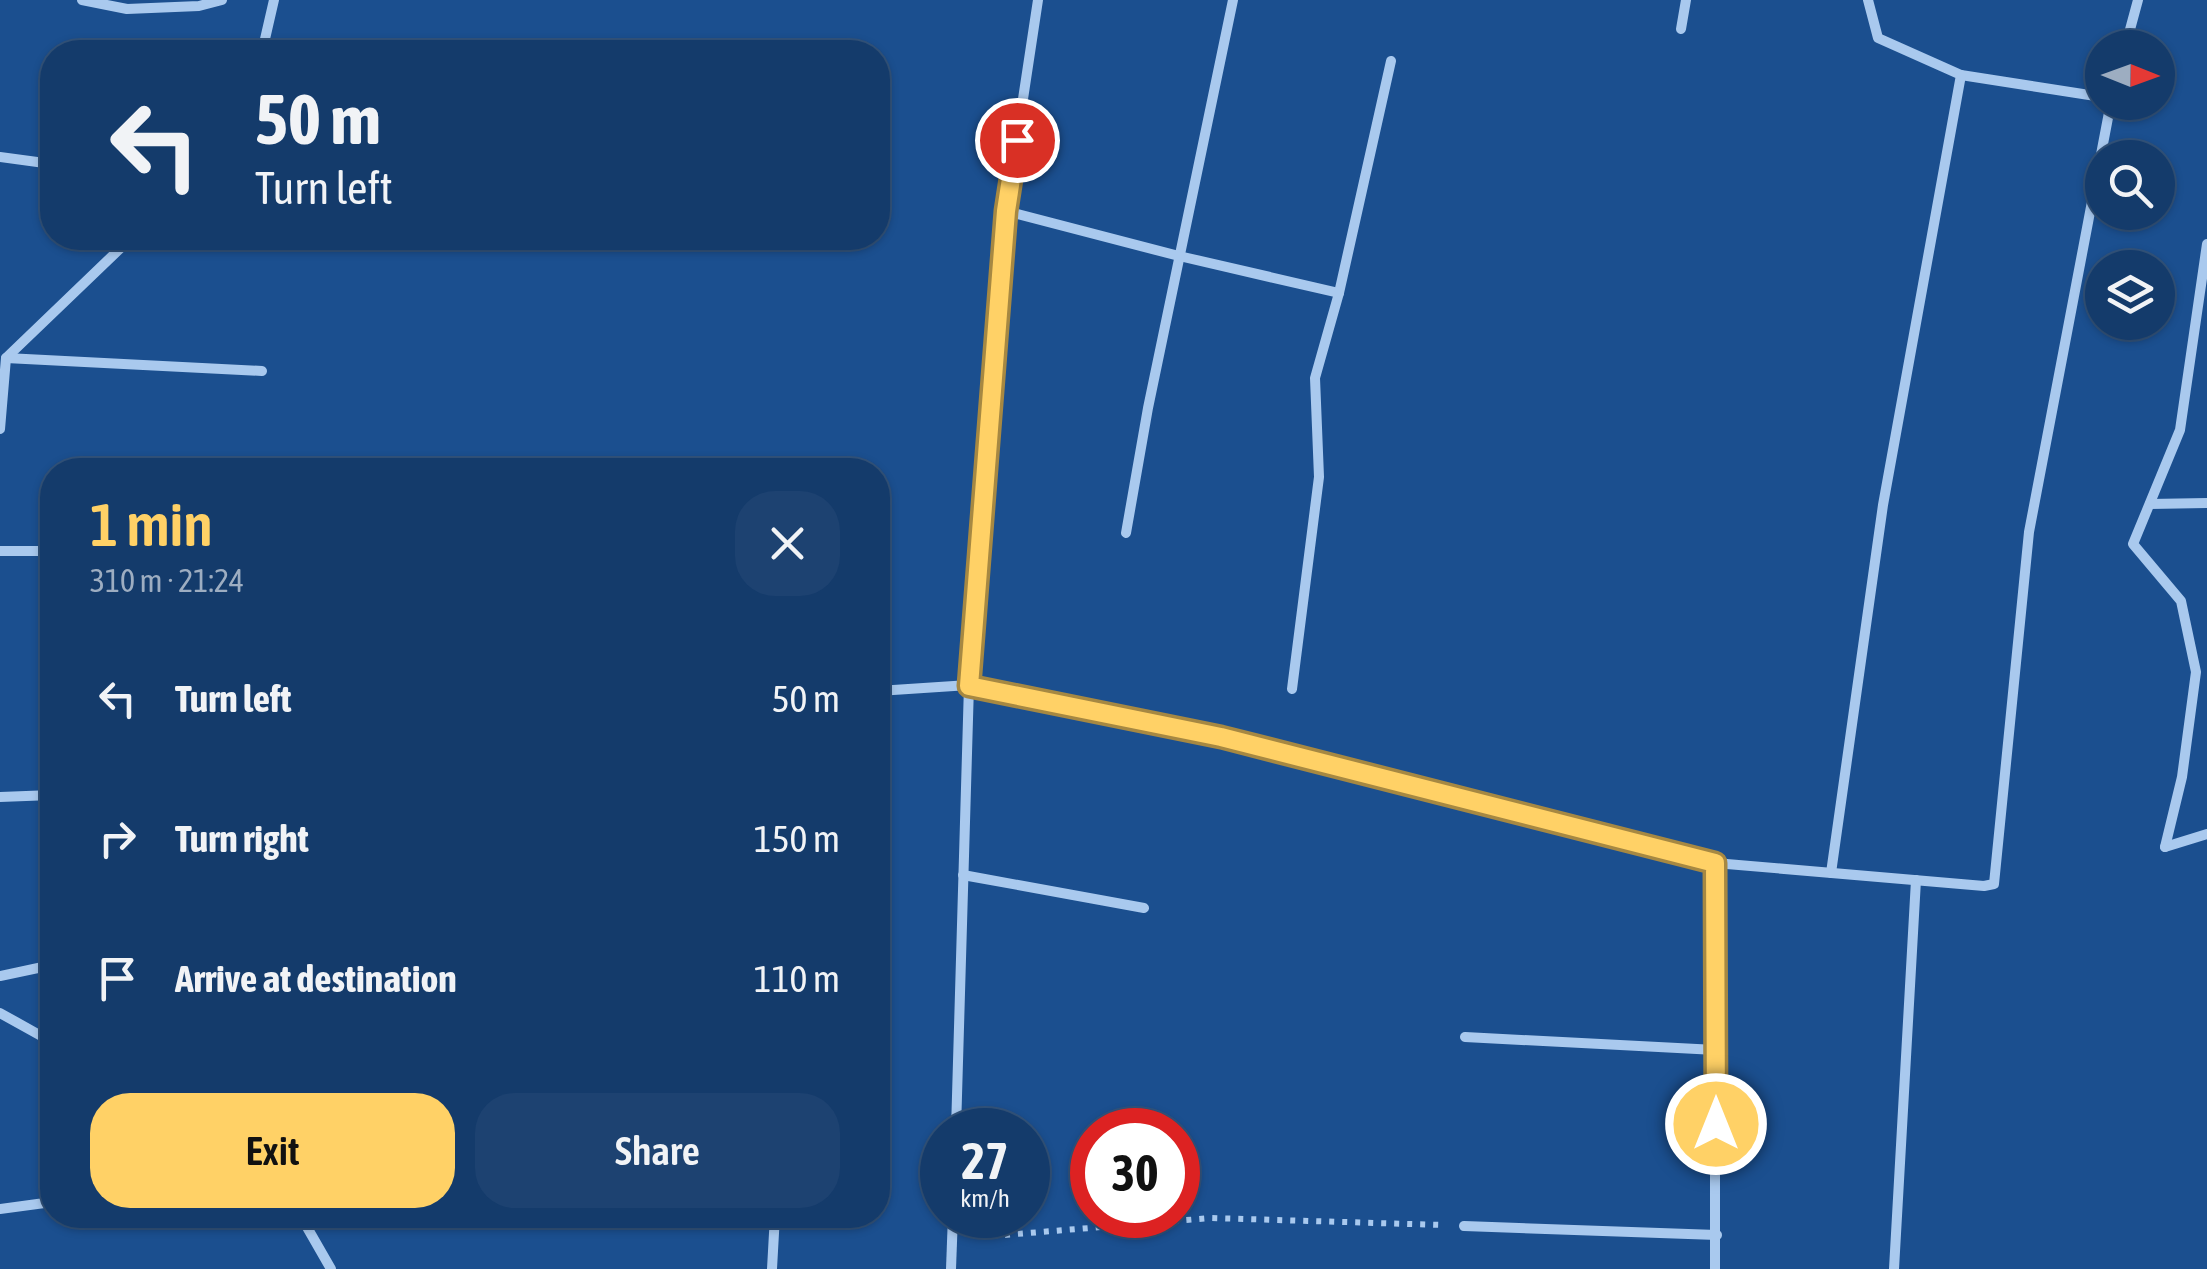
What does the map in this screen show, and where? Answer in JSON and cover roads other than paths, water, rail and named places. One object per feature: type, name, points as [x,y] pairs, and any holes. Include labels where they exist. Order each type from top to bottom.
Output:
[{"type":"street","points":[[82,0],[127,9],[200,6],[222,0]]},
{"type":"street","points":[[265,40],[274,0]]},
{"type":"street","points":[[957,1108],[969,686],[1006,211],[1038,0]]},
{"type":"street","points":[[1126,533],[1148,408],[1233,0]]},
{"type":"street","points":[[1681,29],[1686,0]]},
{"type":"street","points":[[1868,0],[1878,38],[1961,75],[2085,95]]},
{"type":"street","points":[[2130,30],[2138,0]]},
{"type":"street","points":[[1292,690],[1318,477],[1315,378],[1339,293],[1391,62]]},
{"type":"street","points":[[1831,873],[1883,505],[1961,75]]},
{"type":"street","points":[[890,690],[969,686],[1221,737],[1715,863],[1994,884],[2029,532],[2108,120]]},
{"type":"street","points":[[0,157],[40,162]]},
{"type":"street","points":[[1006,211],[1339,293]]},
{"type":"street","points":[[2207,244],[2180,430],[2133,544],[2182,601],[2196,672],[2182,777],[2165,846],[2207,834]]},
{"type":"street","points":[[0,429],[6,358],[118,250]]},
{"type":"street","points":[[2193,344],[2207,344]]},
{"type":"street","points":[[6,358],[262,371]]},
{"type":"street","points":[[2150,504],[2207,503]]},
{"type":"street","points":[[0,551],[40,551]]},
{"type":"street","points":[[0,797],[40,795]]},
{"type":"street","points":[[1715,863],[1715,1269]]},
{"type":"street","points":[[963,875],[1144,908]]},
{"type":"street","points":[[1894,1269],[1916,880]]},
{"type":"street","points":[[0,976],[40,968]]},
{"type":"street","points":[[0,1013],[40,1035]]},
{"type":"street","points":[[1465,1037],[1716,1050]]},
{"type":"street","points":[[0,1209],[40,1204]]},
{"type":"street","points":[[1464,1226],[1717,1235]]},
{"type":"street","points":[[307,1228],[331,1269]]},
{"type":"street","points":[[772,1269],[774,1228]]},
{"type":"street","points":[[951,1269],[952,1238]]}]
